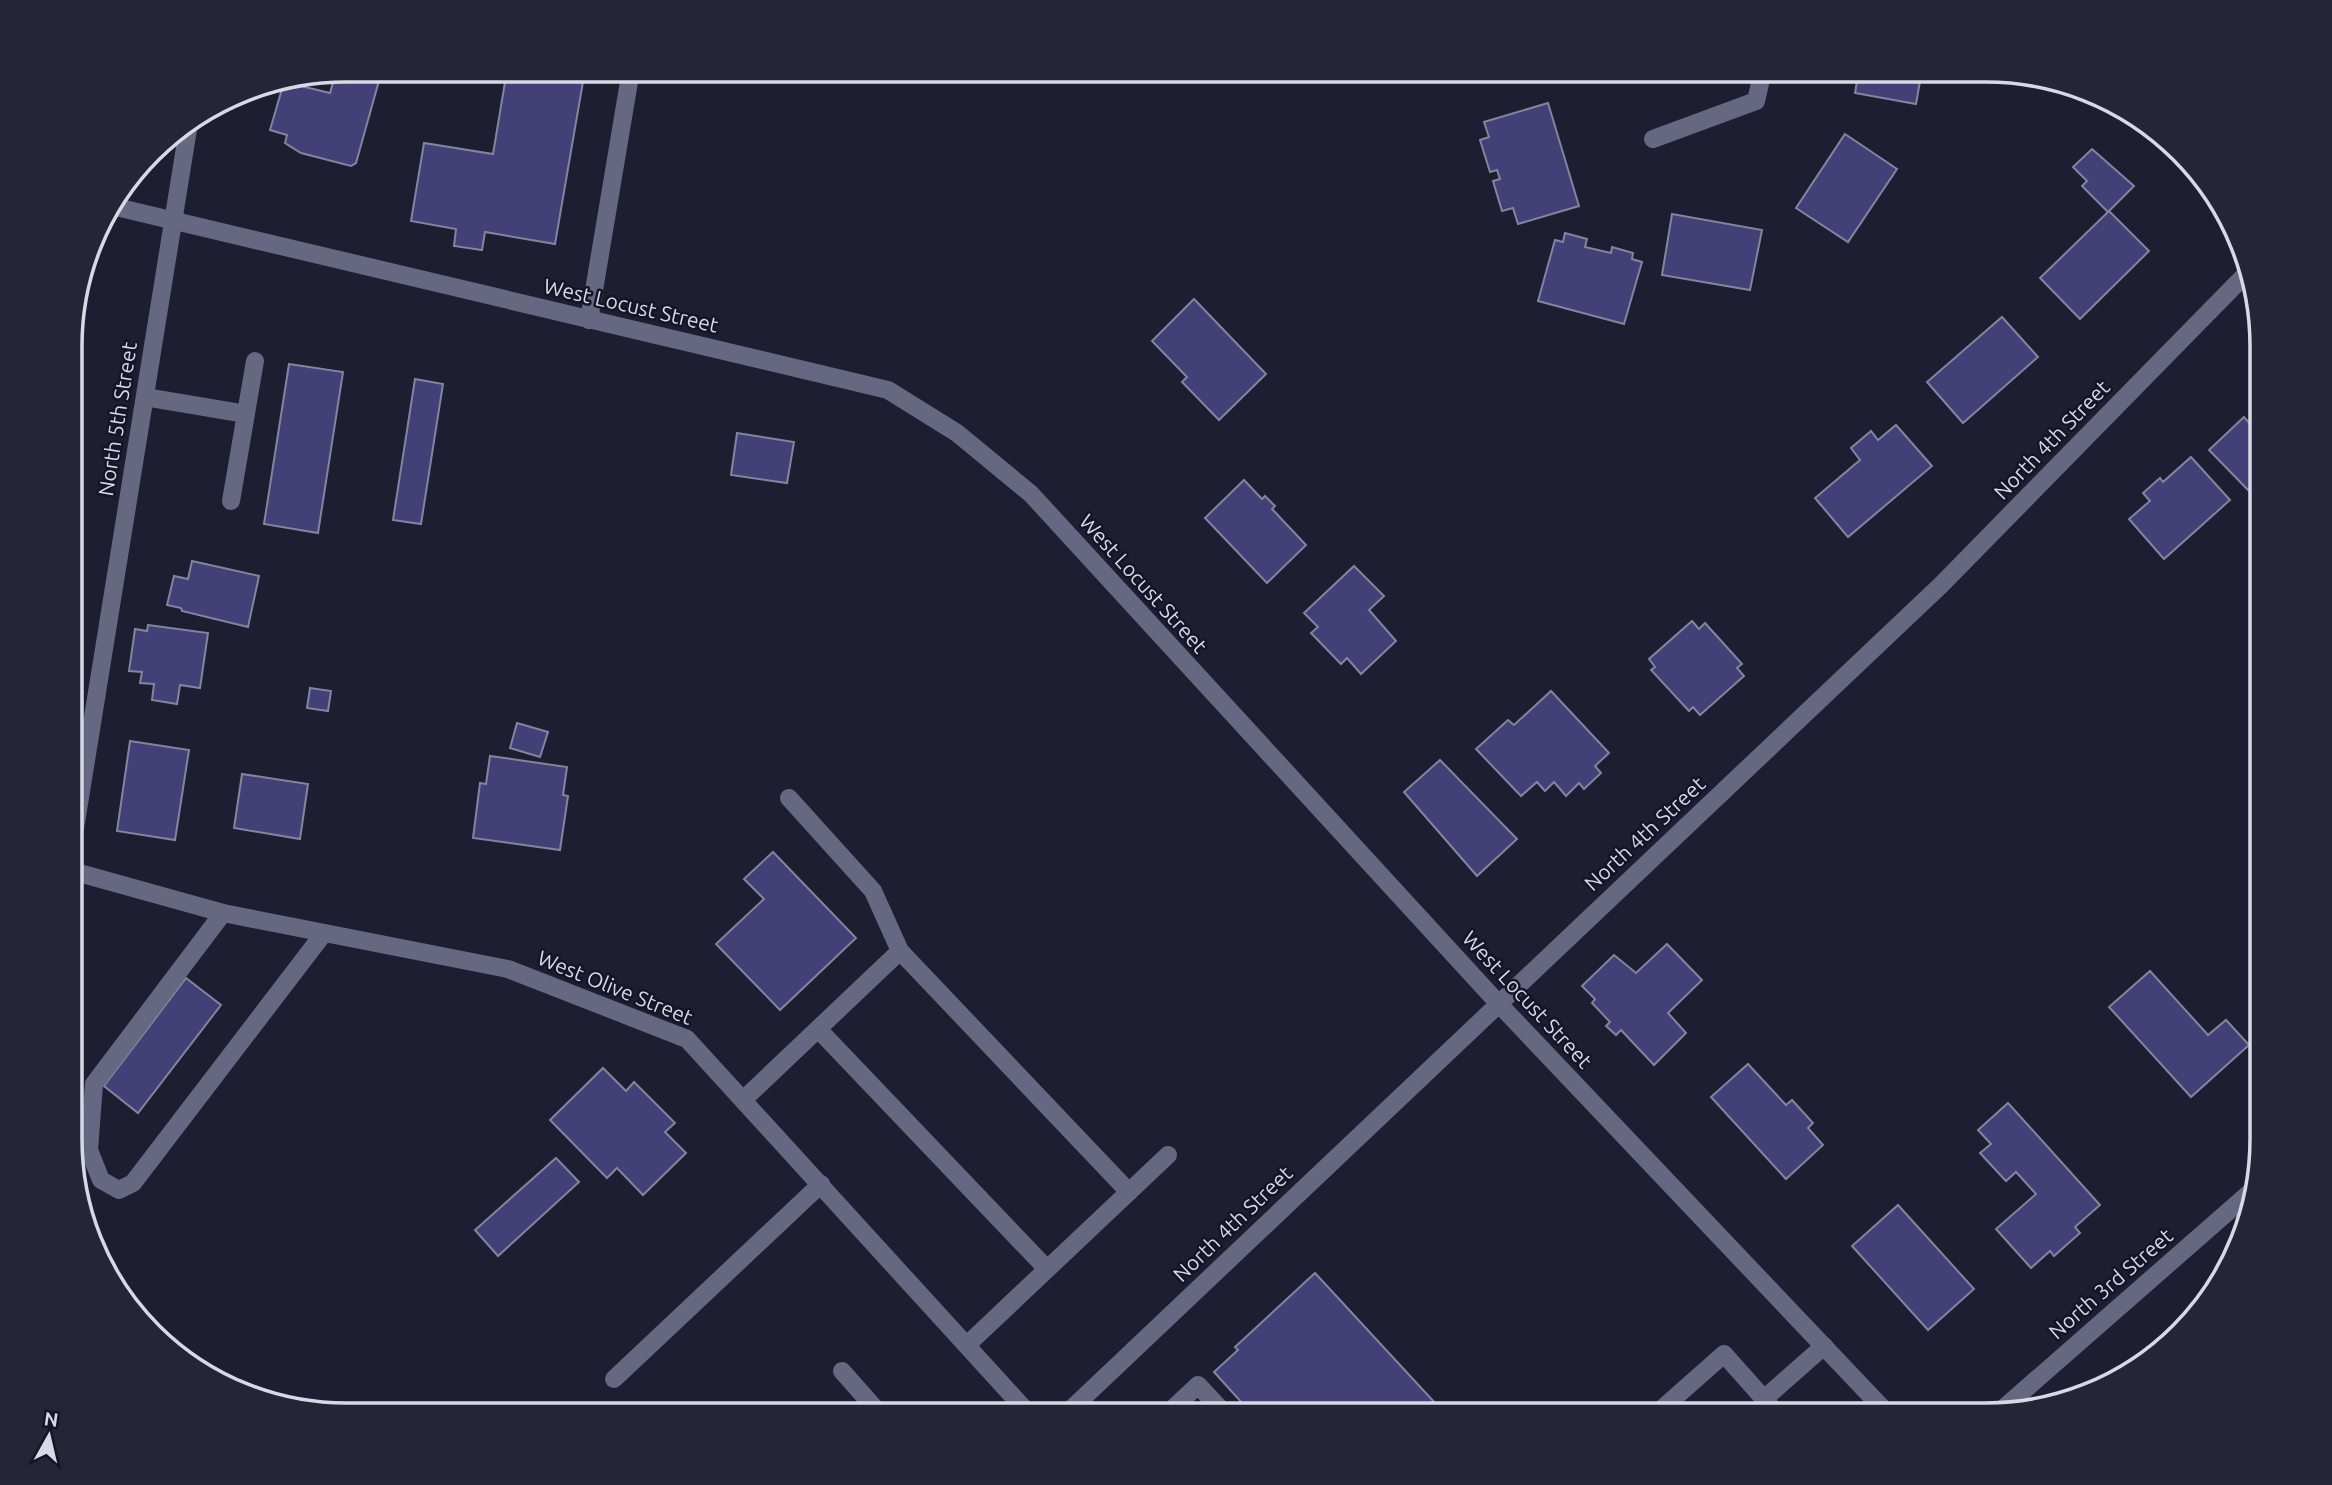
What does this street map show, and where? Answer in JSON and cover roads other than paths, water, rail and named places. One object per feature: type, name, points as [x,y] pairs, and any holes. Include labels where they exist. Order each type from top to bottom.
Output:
[{"type":"street","points":[[589,320],[629,82]]},
{"type":"street","points":[[1653,139],[1756,101],[1760,82]]},
{"type":"street","name":"North 5th Street","points":[[82,785],[187,136]]},
{"type":"street","name":"West Locust Street","points":[[122,208],[888,390],[957,433],[1031,494],[1498,1003],[1877,1403]]},
{"type":"street","name":"North 4th Street","points":[[1078,1403],[1941,585],[2241,279]]},
{"type":"street","points":[[230,501],[255,361]]},
{"type":"street","points":[[145,397],[246,414]]},
{"type":"street","points":[[789,798],[873,891],[900,951],[1129,1192]]},
{"type":"street","name":"West Olive Street","points":[[82,874],[223,913],[508,969],[687,1039],[1020,1403]]},
{"type":"street","points":[[223,913],[94,1084],[89,1150],[100,1180],[119,1190],[133,1183],[324,933]]},
{"type":"street","points":[[743,1100],[900,951]]},
{"type":"street","points":[[818,1029],[1047,1269]]},
{"type":"street","points":[[968,1344],[1168,1154]]},
{"type":"street","points":[[614,1379],[821,1184]]},
{"type":"street","name":"North 3rd Street","points":[[2012,1401],[2243,1199]]},
{"type":"street","points":[[1764,1399],[1824,1346]]},
{"type":"street","points":[[1668,1403],[1724,1353],[1768,1403]]},
{"type":"street","points":[[842,1371],[870,1403]]},
{"type":"street","points":[[1179,1403],[1198,1385],[1215,1403]]}]
